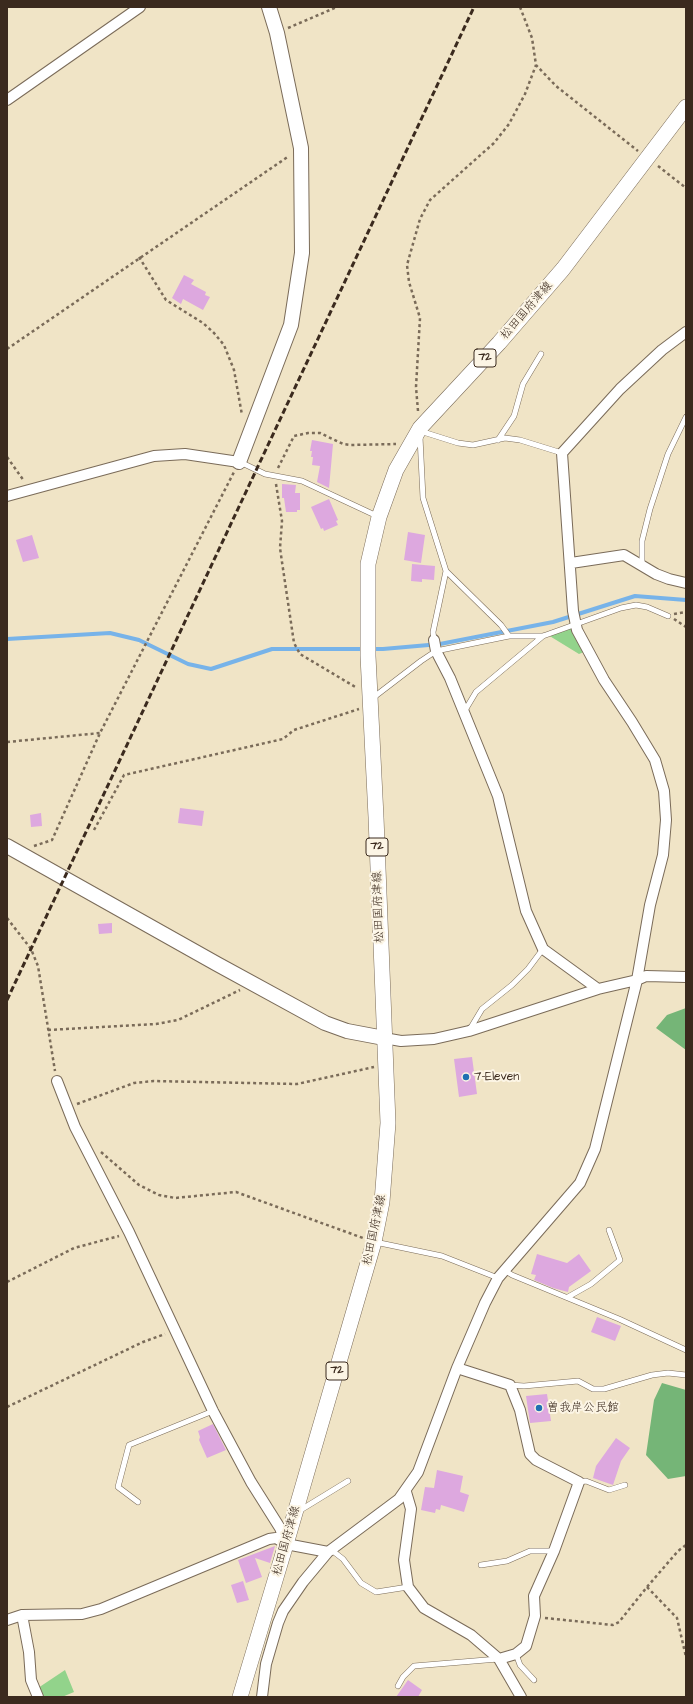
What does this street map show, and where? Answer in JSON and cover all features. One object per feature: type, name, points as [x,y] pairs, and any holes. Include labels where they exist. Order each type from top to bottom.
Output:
[{"type":"main road","name":"松田国府津線","points":[[240,1697],[374,1242],[385,1170],[388,1123],[368,650],[368,564],[378,517],[396,470],[417,434],[563,270],[686,107]]},
{"type":"street","points":[[7,100],[140,7]]},
{"type":"street","points":[[7,496],[154,456],[185,454],[239,462],[291,325],[302,253],[301,148],[269,7]]},
{"type":"street","points":[[262,1697],[266,1664],[283,1611],[302,1582],[328,1552],[399,1499],[406,1492],[418,1472],[457,1368],[485,1303],[498,1278],[580,1183],[594,1149],[636,980],[650,905],[664,855],[666,820],[664,791],[655,760],[604,680],[576,625],[573,611],[571,563],[562,453],[620,389],[662,350],[686,332]]},
{"type":"street","points":[[571,563],[624,555],[669,579],[686,583]]},
{"type":"street","points":[[436,647],[498,796],[526,911],[543,949],[598,989]]},
{"type":"street","points":[[7,846],[252,984],[325,1023],[347,1031],[401,1041],[434,1039],[469,1031],[598,989],[636,980],[646,976],[686,977]]},
{"type":"street","points":[[57,1082],[67,1108],[129,1232],[213,1411],[251,1482],[280,1528],[286,1544]]},
{"type":"street","points":[[457,1368],[510,1385],[520,1410],[530,1454],[536,1460],[579,1482],[554,1551],[534,1596],[535,1616],[526,1646],[516,1654],[499,1659]]},
{"type":"street","points":[[406,1492],[411,1509],[404,1560],[408,1587],[424,1608],[472,1634],[499,1659],[521,1697]]},
{"type":"street","points":[[7,1620],[22,1615],[82,1614],[101,1609],[269,1539],[276,1538],[286,1544],[328,1552]]},
{"type":"street","points":[[22,1615],[29,1652],[31,1680],[38,1697]]},
{"type":"lane","points":[[498,440],[514,416],[523,384],[541,354]]},
{"type":"lane","points":[[642,564],[642,542],[650,509],[668,454],[686,417]]},
{"type":"lane","points":[[509,636],[501,625],[446,572],[423,498],[417,434],[473,445],[505,438],[520,440],[562,453]]},
{"type":"lane","points":[[239,462],[265,474],[302,481],[378,517]]},
{"type":"lane","points":[[436,647],[433,632],[446,572]]},
{"type":"lane","points":[[370,700],[436,647],[509,636],[543,636],[621,608],[636,605],[647,607],[668,616]]},
{"type":"lane","points":[[464,713],[476,692],[543,636]]},
{"type":"lane","points":[[469,1031],[482,1009],[512,985],[528,969],[543,949]]},
{"type":"lane","points":[[568,1297],[591,1284],[620,1260],[610,1230]]},
{"type":"lane","points":[[374,1242],[442,1256],[498,1278]]},
{"type":"lane","points":[[504,1270],[512,1275],[568,1297],[686,1350]]},
{"type":"lane","points":[[510,1385],[524,1386],[578,1381],[593,1389],[604,1389],[652,1375],[668,1372],[686,1375]]},
{"type":"lane","points":[[138,1502],[118,1487],[129,1445],[213,1411]]},
{"type":"lane","points":[[294,1514],[348,1481]]},
{"type":"lane","points":[[579,1482],[586,1481],[609,1490],[625,1485]]},
{"type":"lane","points":[[481,1565],[507,1561],[530,1551],[554,1551]]},
{"type":"lane","points":[[328,1552],[334,1552],[344,1559],[361,1583],[376,1592],[408,1587]]},
{"type":"lane","points":[[516,1654],[520,1665],[534,1680]]},
{"type":"lane","points":[[398,1686],[403,1677],[414,1666],[499,1659]]},
{"type":"path","points":[[276,33],[337,7]]},
{"type":"path","points":[[370,700],[300,654],[294,643],[282,562],[282,522],[275,475],[294,436],[320,433],[343,444],[351,445],[417,434],[416,388],[420,318],[409,282],[407,265],[420,219],[430,200],[485,152],[509,124],[524,94],[536,66],[532,38],[520,7]]},
{"type":"path","points":[[536,66],[556,86],[686,188]]},
{"type":"path","points":[[7,349],[139,257],[301,148]]},
{"type":"path","points":[[139,257],[166,300],[203,322],[224,345],[234,370],[241,400],[242,417],[246,424],[253,426]]},
{"type":"path","points":[[7,457],[29,489]]},
{"type":"path","points":[[32,846],[52,840],[100,733],[239,462]]},
{"type":"path","points":[[668,616],[686,627]]},
{"type":"path","points":[[94,830],[124,775],[283,739],[294,730],[370,700]]},
{"type":"path","points":[[7,742],[100,733]]},
{"type":"path","points":[[7,918],[31,949],[38,966],[57,1082]]},
{"type":"path","points":[[48,1030],[156,1024],[178,1020],[252,984]]},
{"type":"path","points":[[67,1108],[134,1083],[297,1084],[385,1065]]},
{"type":"path","points":[[96,1147],[139,1185],[159,1195],[175,1198],[236,1192],[374,1242]]},
{"type":"path","points":[[7,1282],[74,1248],[108,1240],[129,1232]]},
{"type":"path","points":[[7,1407],[143,1342],[175,1331]]},
{"type":"path","points":[[535,1616],[613,1625],[619,1622],[627,1614],[647,1587],[678,1551],[686,1545]]},
{"type":"path","points":[[647,1587],[677,1618],[686,1657]]},
{"type":"green space","points":[[570,625],[584,652],[579,654],[548,635]]},
{"type":"green space","points":[[686,1008],[686,1050],[656,1028],[667,1015]]},
{"type":"green space","points":[[662,1383],[686,1390],[686,1476],[668,1479],[646,1455],[654,1400]]},
{"type":"green space","points":[[65,1670],[74,1692],[62,1697],[42,1697],[38,1688]]},
{"type":"building","points":[[184,275],[194,280],[191,284],[206,292],[205,295],[210,297],[203,310],[183,299],[181,304],[172,298]]},
{"type":"building","points":[[312,440],[333,444],[329,488],[317,482],[320,466],[312,465],[313,457],[311,457],[312,451],[310,451]]},
{"type":"building","points":[[282,484],[296,485],[295,493],[300,493],[300,510],[297,510],[297,512],[286,512],[284,498],[282,498]]},
{"type":"building","points":[[329,499],[338,520],[336,521],[338,525],[324,531],[323,528],[321,529],[311,507]]},
{"type":"building","points":[[408,532],[425,535],[421,563],[404,560]]},
{"type":"building","points":[[32,535],[39,558],[23,562],[16,540]]},
{"type":"building","points":[[412,564],[435,566],[434,580],[422,579],[422,582],[411,581]]},
{"type":"building","points":[[180,808],[204,811],[202,826],[178,823]]},
{"type":"building","points":[[41,813],[42,826],[31,827],[30,815]]},
{"type":"building","points":[[112,923],[112,933],[99,934],[98,924]]},
{"type":"building","name":"7-Eleven","points":[[472,1057],[477,1094],[459,1097],[454,1059]]},
{"type":"building","points":[[537,1254],[567,1263],[579,1254],[591,1271],[569,1287],[568,1292],[553,1288],[534,1280],[536,1275],[531,1274]]},
{"type":"building","points":[[597,1317],[621,1326],[615,1341],[591,1332]]},
{"type":"building","name":"曽我岸公民館","points":[[547,1394],[551,1421],[530,1423],[526,1396]]},
{"type":"building","points":[[213,1424],[226,1450],[207,1458],[199,1440],[200,1437],[198,1431]]},
{"type":"building","points":[[616,1438],[630,1448],[621,1461],[613,1485],[593,1478],[596,1466]]},
{"type":"building","points":[[437,1470],[463,1476],[460,1492],[469,1495],[464,1512],[441,1505],[440,1510],[436,1509],[435,1513],[421,1510],[425,1487],[434,1488]]},
{"type":"building","points":[[275,1546],[270,1563],[255,1558],[262,1577],[246,1583],[238,1560]]},
{"type":"building","points":[[243,1581],[249,1600],[237,1603],[231,1585]]},
{"type":"building","points":[[408,1680],[422,1690],[418,1697],[396,1697]]},
{"type":"waterway","points":[[7,639],[110,633],[139,640],[188,664],[211,669],[272,649],[383,649],[440,644],[553,622],[635,596],[686,600]]},
{"type":"railway","points":[[7,1000],[474,7]]},
{"type":"place","name":"7-Eleven","points":[[466,1077]]},
{"type":"place","name":"曽我岸公民館","points":[[539,1408]]}]
